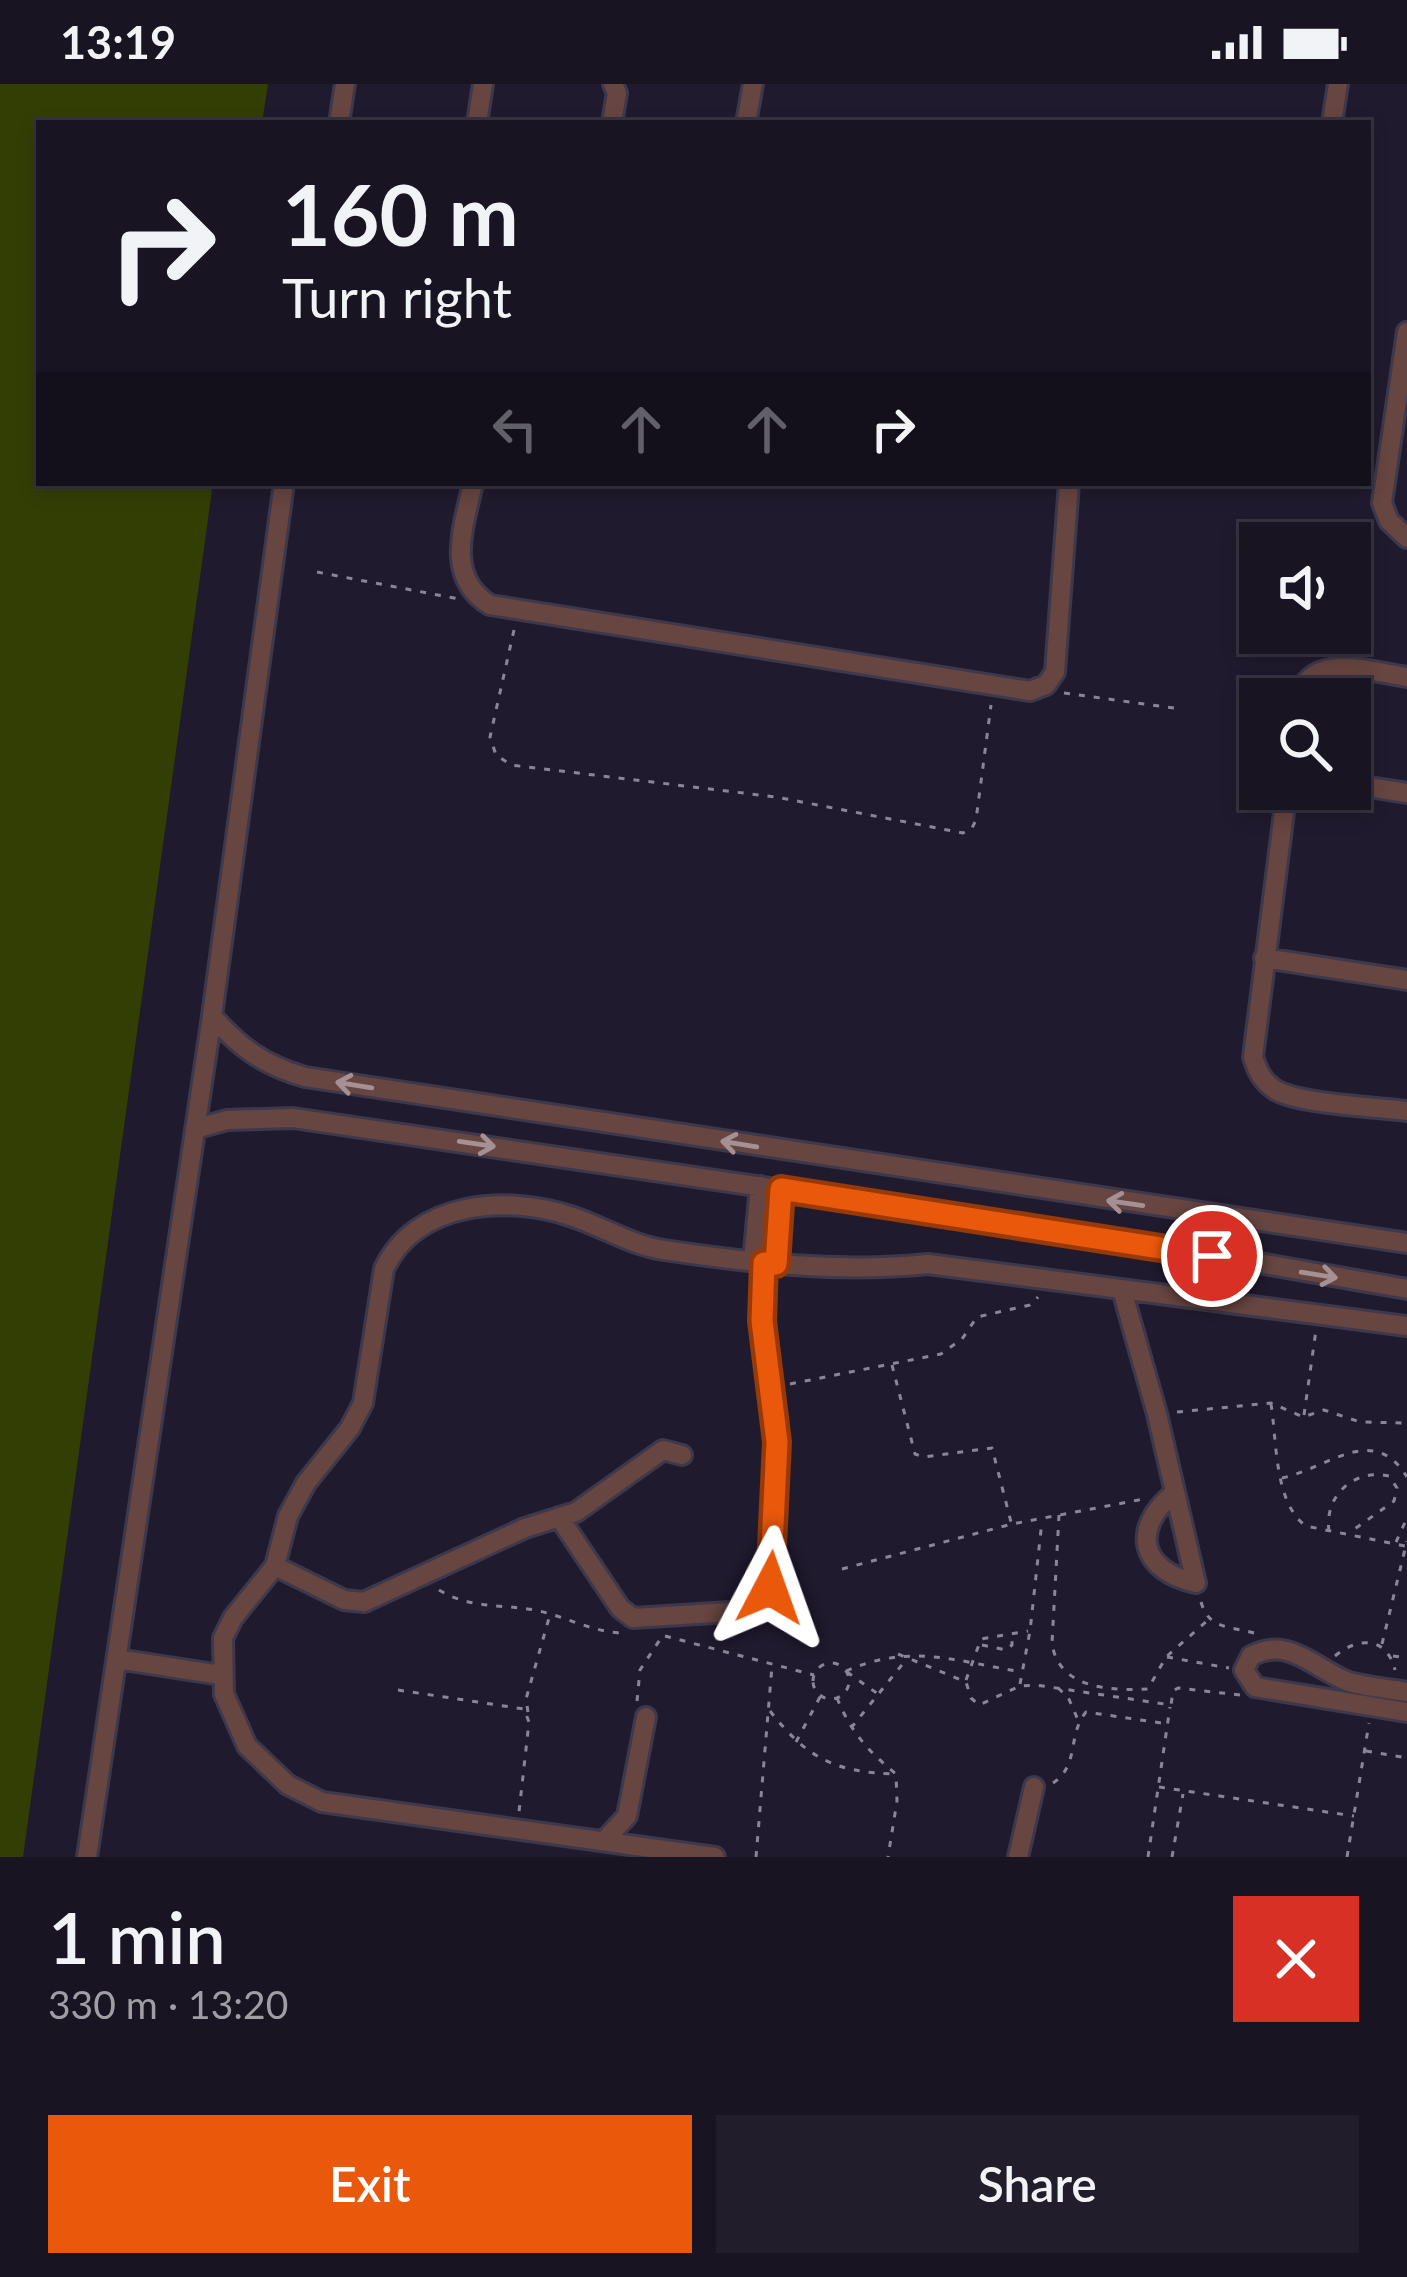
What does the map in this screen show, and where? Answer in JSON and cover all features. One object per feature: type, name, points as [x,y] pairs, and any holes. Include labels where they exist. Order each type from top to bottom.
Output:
[{"type":"street","points":[[339,120],[345,84]]},
{"type":"street","points":[[477,120],[483,84]]},
{"type":"street","points":[[612,120],[617,93],[613,84]]},
{"type":"street","points":[[747,120],[753,84]]},
{"type":"street","points":[[1332,120],[1338,84]]},
{"type":"street","points":[[1407,332],[1382,503],[1389,521],[1407,538]]},
{"type":"street","points":[[87,1857],[212,1016],[284,486]]},
{"type":"street","points":[[472,486],[460,560],[469,586],[490,605],[1038,690],[1054,672],[1069,486]]},
{"type":"street","points":[[1310,678],[1325,668],[1407,676]]},
{"type":"street","points":[[1371,787],[1407,793]]},
{"type":"street","points":[[1284,810],[1253,1057],[1264,1081],[1287,1095],[1407,1112]]},
{"type":"street","points":[[1264,958],[1407,980]]},
{"type":"street","points":[[212,1016],[237,1045],[268,1066],[304,1077],[1407,1243]]},
{"type":"street","points":[[195,1129],[260,1116],[293,1118],[1145,1244],[1407,1289]]},
{"type":"street","points":[[559,1517],[620,1608],[633,1618],[746,1611],[764,1599],[772,1577],[777,1442],[762,1321],[760,1186]]},
{"type":"street","points":[[764,1263],[781,1189]]},
{"type":"street","points":[[715,1857],[322,1802],[272,1774],[247,1746],[230,1712],[221,1676],[223,1638],[233,1618],[275,1566],[288,1516],[306,1483],[350,1429],[363,1403],[384,1269],[402,1243],[424,1226],[463,1209],[503,1205],[563,1213],[641,1246],[764,1263],[881,1269],[928,1264],[1407,1326]]},
{"type":"street","points":[[1122,1290],[1196,1583],[1171,1577],[1152,1560],[1148,1547],[1145,1535],[1153,1510],[1173,1494]]},
{"type":"street","points":[[275,1566],[354,1603],[364,1602],[525,1528],[595,1502],[663,1450],[682,1455]]},
{"type":"street","points":[[1399,1691],[1355,1683],[1308,1657],[1266,1650],[1251,1656],[1244,1670],[1250,1684],[1265,1689],[1407,1712]]},
{"type":"street","points":[[117,1659],[221,1676]]},
{"type":"street","points":[[1318,1698],[1326,1670]]},
{"type":"street","points":[[604,1840],[627,1816],[645,1725]]},
{"type":"street","points":[[1018,1857],[1032,1792]]},
{"type":"street","points":[[627,1816],[650,1847]]},
{"type":"path","points":[[317,572],[490,605]]},
{"type":"path","points":[[518,610],[490,737],[496,755],[511,765],[776,797],[963,833],[976,820],[993,686]]},
{"type":"path","points":[[1038,690],[1181,709]]},
{"type":"path","points":[[773,1388],[940,1354],[962,1339],[977,1317],[1030,1305],[1039,1295],[1036,1277]]},
{"type":"path","points":[[1303,1417],[1318,1315]]},
{"type":"path","points":[[892,1364],[915,1454],[923,1457],[992,1448],[1012,1524]]},
{"type":"path","points":[[1270,1403],[1286,1501],[1295,1518],[1306,1526],[1406,1544],[1382,1646]]},
{"type":"path","points":[[1156,1414],[1270,1403],[1303,1417],[1324,1410],[1360,1422],[1407,1424]]},
{"type":"path","points":[[1282,1478],[1306,1473],[1348,1452],[1366,1450],[1392,1457],[1407,1478]]},
{"type":"path","points":[[1329,1531],[1330,1504],[1345,1486],[1368,1475],[1389,1476],[1397,1489],[1394,1501],[1348,1534]]},
{"type":"path","points":[[842,1569],[1012,1524],[1173,1494]]},
{"type":"path","points":[[1058,1515],[1052,1643],[1055,1660],[1077,1681],[1100,1688],[1144,1690],[1153,1685],[1166,1657],[1208,1620]]},
{"type":"path","points":[[1020,1686],[1042,1518]]},
{"type":"path","points":[[1395,1544],[1407,1518]]},
{"type":"path","points":[[422,1577],[444,1594],[470,1604],[550,1614],[603,1632],[633,1633]]},
{"type":"path","points":[[1196,1583],[1208,1620]]},
{"type":"path","points":[[517,1829],[526,1699],[550,1614]]},
{"type":"path","points":[[1208,1620],[1255,1634],[1266,1650]]},
{"type":"path","points":[[1030,1630],[982,1639],[966,1682],[970,1698],[980,1705],[1020,1686],[1171,1706]]},
{"type":"path","points":[[649,1631],[814,1675]]},
{"type":"path","points":[[981,1644],[1006,1650],[1012,1645],[1012,1631]]},
{"type":"path","points":[[645,1725],[638,1712],[640,1670],[662,1635]]},
{"type":"path","points":[[1326,1670],[1336,1654],[1365,1641],[1382,1646],[1391,1656],[1399,1691]]},
{"type":"path","points":[[846,1671],[898,1654],[1022,1672]]},
{"type":"path","points":[[898,1654],[966,1682]]},
{"type":"path","points":[[1391,1656],[1407,1658]]},
{"type":"path","points":[[1166,1657],[1244,1670]]},
{"type":"path","points":[[850,1729],[906,1660]]},
{"type":"path","points":[[837,1698],[821,1696],[813,1684],[814,1675],[827,1663],[878,1694]]},
{"type":"path","points":[[756,1857],[772,1664]]},
{"type":"path","points":[[837,1698],[848,1684],[846,1671]]},
{"type":"path","points":[[1058,1688],[1075,1708],[1078,1721]]},
{"type":"path","points":[[1148,1857],[1173,1691],[1235,1696],[1265,1689]]},
{"type":"path","points":[[398,1690],[517,1706],[528,1714]]},
{"type":"path","points":[[795,1744],[821,1696]]},
{"type":"path","points":[[837,1698],[850,1729],[896,1774],[897,1802],[888,1857]]},
{"type":"path","points":[[1347,1857],[1372,1707]]},
{"type":"path","points":[[768,1709],[795,1744],[826,1762],[860,1773],[896,1774]]},
{"type":"path","points":[[1032,1792],[1067,1773],[1081,1715],[1092,1711],[1168,1724]]},
{"type":"path","points":[[1364,1751],[1407,1758]]},
{"type":"path","points":[[1159,1787],[1354,1816]]},
{"type":"path","points":[[1172,1857],[1183,1790]]},
{"type":"green space","points":[[0,84],[268,84],[262,120],[36,120],[36,486],[213,486],[23,1857],[0,1857]]},
{"type":"route","points":[[770,1588],[777,1442],[761,1300],[764,1263],[776,1264],[781,1189],[1212,1256]]}]
